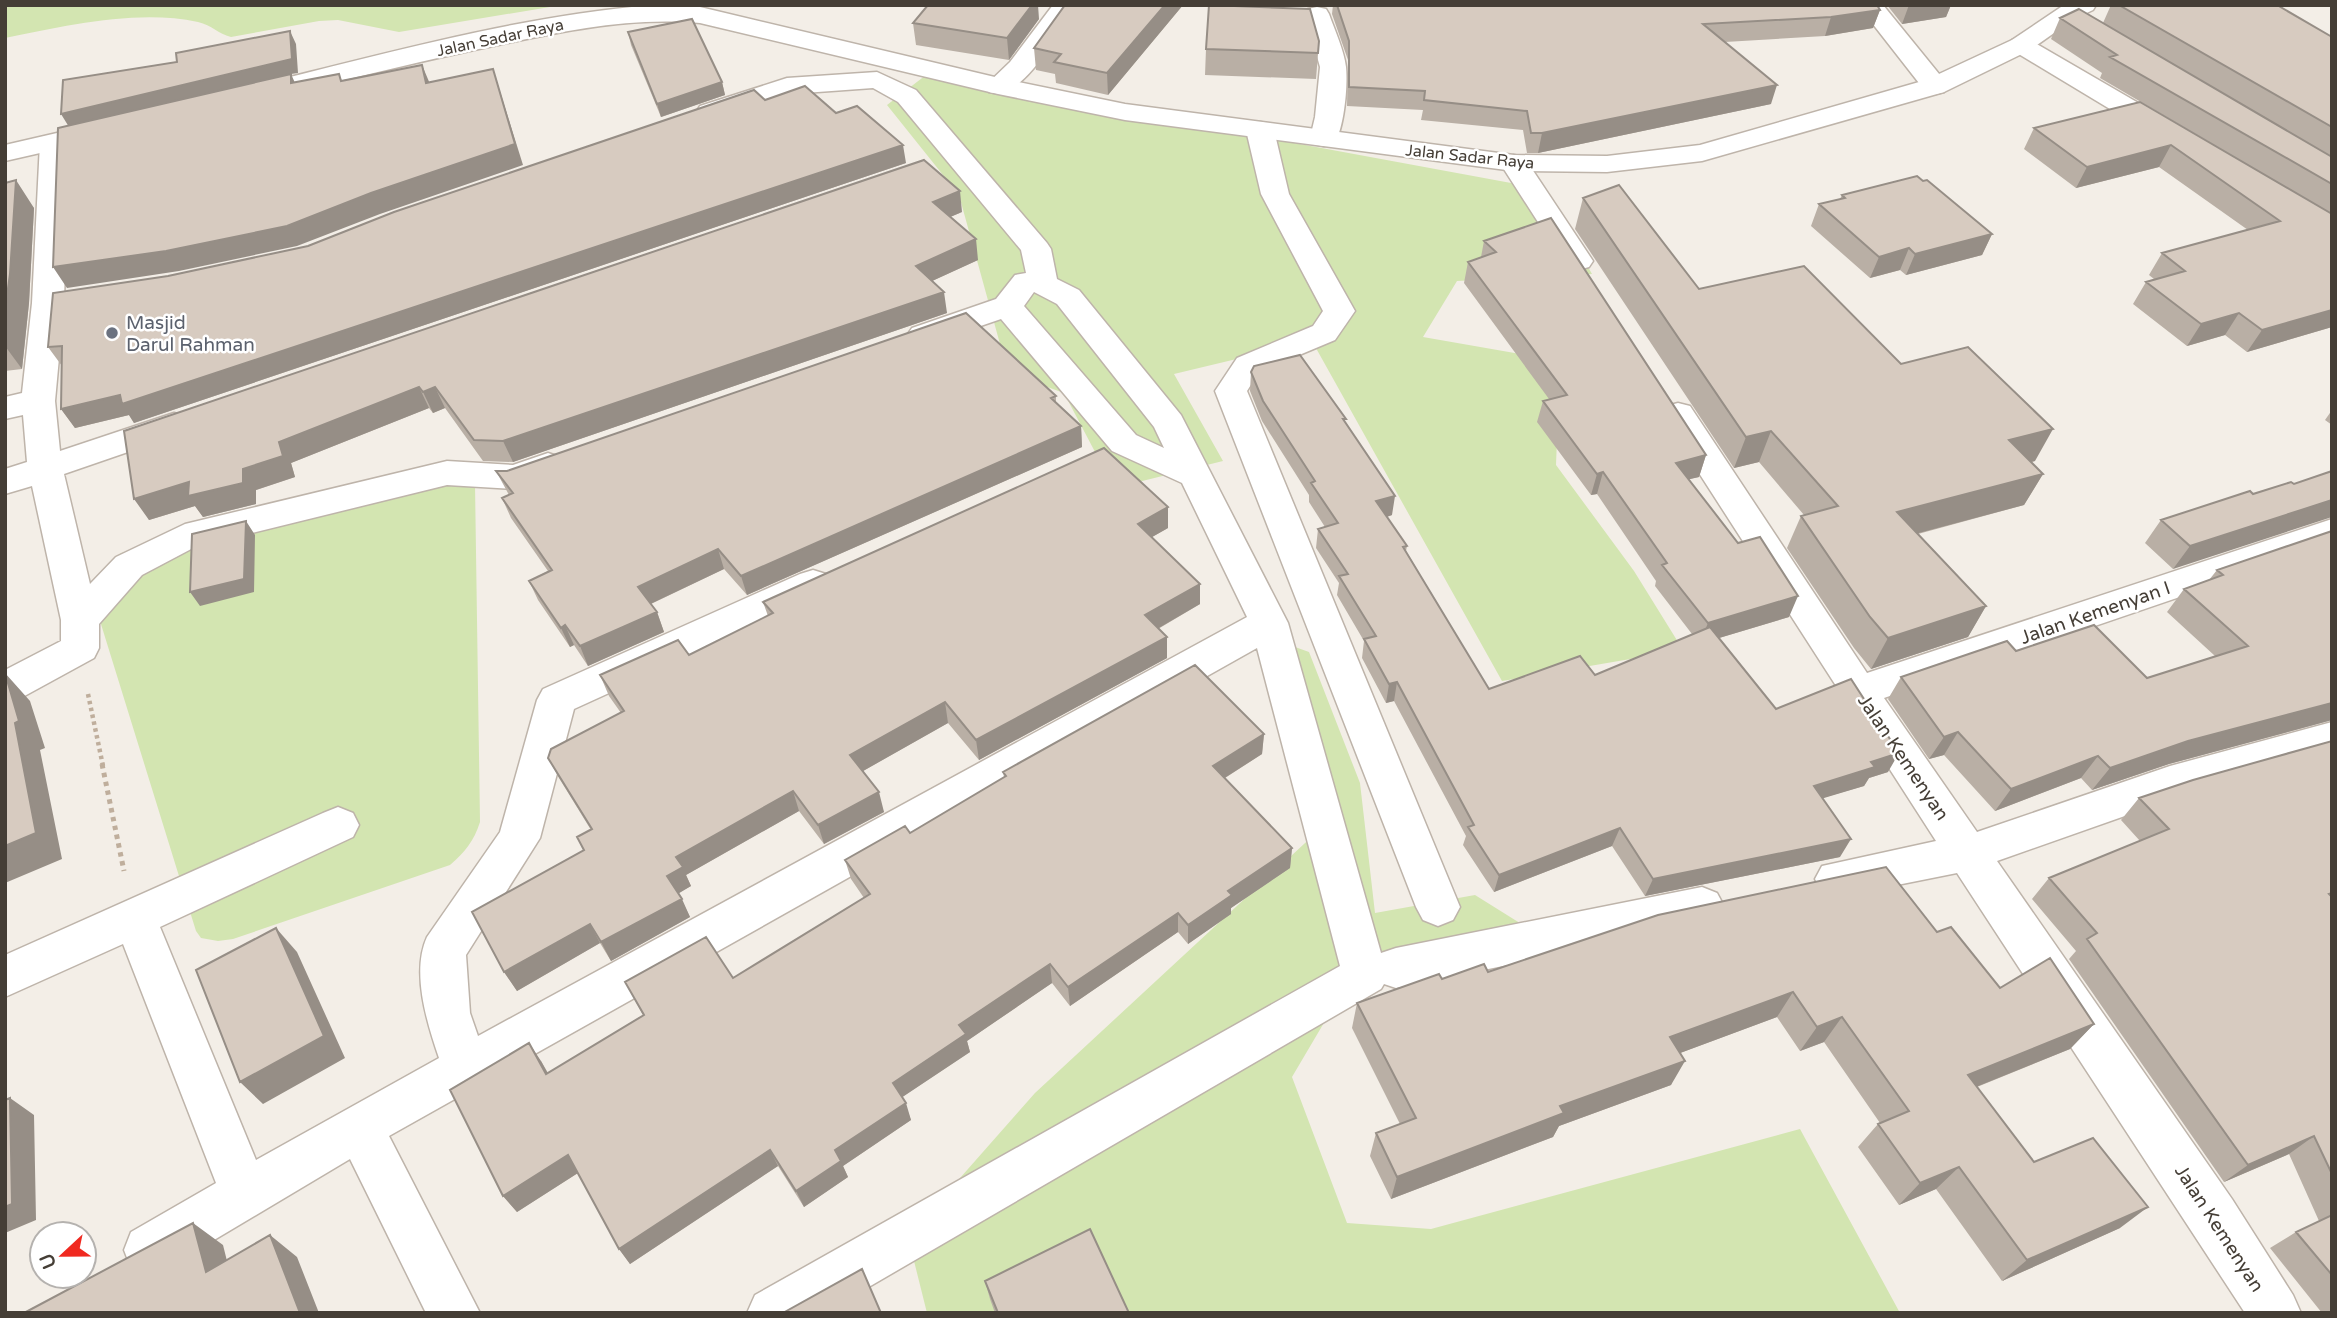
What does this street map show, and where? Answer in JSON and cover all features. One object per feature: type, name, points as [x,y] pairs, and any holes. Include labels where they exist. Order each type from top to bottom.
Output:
[{"type":"street","points":[[1870,5],[1935,86]]},
{"type":"street","points":[[998,86],[1019,68],[1055,8]]},
{"type":"street","name":"Jalan Sadar Raya","points":[[265,92],[476,41],[590,18],[661,12],[701,15],[998,86],[1125,112],[1514,163],[1607,164],[1702,153],[1935,86],[2079,15]]},
{"type":"street","points":[[1317,14],[1333,67],[1329,117],[1324,138]]},
{"type":"street","points":[[2021,45],[2193,147]]},
{"type":"street","points":[[868,53],[877,80]]},
{"type":"street","points":[[681,122],[787,86],[877,80],[907,96],[948,162],[1036,248],[1043,284]]},
{"type":"street","points":[[5,153],[133,123]]},
{"type":"street","points":[[1260,130],[1275,194],[1339,312],[1324,334],[1248,365],[1231,391],[1438,907]]},
{"type":"street","points":[[54,143],[61,301],[38,401],[45,468],[80,634]]},
{"type":"street","points":[[1514,163],[1598,292]]},
{"type":"street","points":[[773,1313],[1365,975],[1269,623],[1192,474],[1169,423],[1068,297],[1043,284],[1026,282],[1007,306],[890,346]]},
{"type":"street","points":[[1007,306],[1112,449],[1192,474]]},
{"type":"street","name":"Jalan Kemenyan","points":[[1659,386],[1858,691],[2214,1217],[2275,1313]]},
{"type":"street","points":[[5,408],[38,401]]},
{"type":"street","points":[[5,482],[202,414]]},
{"type":"street","points":[[1112,449],[1169,423]]},
{"type":"street","points":[[5,688],[80,634],[129,566],[185,537],[447,473],[514,477],[579,454]]},
{"type":"street","name":"Jalan Kemenyan I","points":[[1858,691],[2332,532]]},
{"type":"street","points":[[466,1068],[447,1013],[443,951],[519,838],[557,700],[847,569]]},
{"type":"street","points":[[113,1271],[359,1127],[1269,623]]},
{"type":"street","points":[[1794,888],[1969,853],[2171,783],[2332,737]]},
{"type":"street","points":[[5,976],[338,825]]},
{"type":"street","points":[[1396,968],[1741,899]]},
{"type":"street","points":[[134,916],[245,1193]]},
{"type":"street","points":[[359,1127],[454,1313]]},
{"type":"path","points":[[80,634],[100,762],[134,916]]},
{"type":"green space","points":[[5,5],[562,5],[399,32],[338,20],[231,37],[198,22],[151,17],[101,21],[5,38]]},
{"type":"green space","points":[[926,75],[1544,189],[1592,274],[1457,281],[1423,337],[1532,356],[1559,387],[1556,465],[1634,571],[1683,650],[1502,681],[1312,341],[1174,374],[1223,461],[1114,488],[1064,393],[1008,373],[959,195],[887,105]]},
{"type":"green space","points":[[449,481],[475,484],[480,822],[472,841],[450,865],[233,939],[218,941],[201,938],[196,931],[96,608],[95,590],[99,577],[121,553]]},
{"type":"green space","points":[[1267,637],[1309,652],[1360,783],[1375,913],[1475,895],[1523,925],[1338,999],[1292,1077],[1347,1223],[1431,1229],[1800,1129],[1900,1313],[927,1313],[908,1237],[1035,1093],[1318,831]]},
{"type":"building","points":[[928,5],[1032,5],[1007,38],[913,23]]},
{"type":"building","points":[[1065,5],[1165,5],[1107,73],[1054,62],[1061,54],[1034,48]]},
{"type":"building","points":[[1209,5],[1310,9],[1319,41],[1318,53],[1206,49]]},
{"type":"building","points":[[1337,5],[1877,5],[1880,10],[1831,17],[1703,24],[1777,85],[1542,133],[1531,133],[1527,111],[1424,100],[1425,91],[1349,87],[1349,41]]},
{"type":"building","points":[[2119,5],[2277,5],[2332,37],[2332,127]]},
{"type":"building","points":[[2079,9],[2332,157],[2332,184],[2110,57],[2117,55],[2060,18]]},
{"type":"building","points":[[692,19],[722,82],[657,104],[628,32]]},
{"type":"building","points":[[290,31],[292,59],[61,114],[63,80],[177,62],[176,53]]},
{"type":"building","points":[[422,65],[426,83],[493,69],[515,144],[371,193],[287,226],[166,251],[53,267],[58,128],[291,74],[291,83],[339,74],[341,81]]},
{"type":"building","points":[[805,86],[836,113],[857,106],[903,145],[122,404],[120,395],[61,409],[62,346],[48,347],[53,293],[168,276],[308,246],[394,212],[754,90],[765,100]]},
{"type":"building","points":[[2140,102],[2332,214],[2332,310],[2262,330],[2239,313],[2201,324],[2146,282],[2185,271],[2162,253],[2280,221],[2171,145],[2087,167],[2034,128]]},
{"type":"building","points":[[924,160],[960,191],[933,202],[976,239],[916,266],[944,292],[503,441],[474,440],[435,387],[423,392],[419,387],[279,442],[283,456],[243,469],[243,483],[188,496],[189,482],[134,499],[124,431]]},
{"type":"building","points":[[1917,176],[1923,181],[1927,180],[1992,234],[1915,254],[1909,248],[1879,257],[1819,204],[1845,198],[1842,195]]},
{"type":"building","points":[[16,180],[10,274],[5,310],[5,183]]},
{"type":"building","points":[[1619,185],[1699,289],[1804,266],[1901,364],[1968,347],[2053,429],[2009,440],[2043,474],[1897,512],[1986,606],[1888,638],[1870,617],[1801,516],[1838,506],[1771,431],[1746,437],[1583,198]]},
{"type":"building","points":[[1551,218],[1706,455],[1676,463],[1738,543],[1760,537],[1798,596],[1708,623],[1662,565],[1667,563],[1603,472],[1597,474],[1543,401],[1567,395],[1468,262],[1496,252],[1484,241]]},
{"type":"building","points":[[966,313],[1056,396],[1051,398],[1081,426],[741,576],[718,549],[638,587],[657,612],[580,646],[565,625],[561,628],[529,581],[552,570],[502,498],[513,493],[496,471],[507,471]]},
{"type":"building","points":[[1300,355],[1346,419],[1343,419],[1395,496],[1376,501],[1407,546],[1403,547],[1489,689],[1580,656],[1595,675],[1710,627],[1776,709],[1851,679],[1899,753],[1871,762],[1875,767],[1814,786],[1851,839],[1653,879],[1620,828],[1499,875],[1468,827],[1474,825],[1397,682],[1389,684],[1364,639],[1376,636],[1339,576],[1348,574],[1318,529],[1338,523],[1311,483],[1315,481],[1263,401],[1251,372],[1254,366]]},
{"type":"building","points":[[1104,448],[1168,507],[1138,524],[1200,584],[1145,615],[1167,637],[976,740],[945,702],[850,755],[879,792],[818,825],[793,791],[676,857],[683,867],[667,876],[682,899],[601,942],[590,924],[504,972],[472,912],[584,850],[577,837],[592,829],[548,758],[551,749],[624,711],[600,675],[678,640],[689,655],[773,613],[763,602]]},
{"type":"building","points":[[2332,471],[2332,500],[2190,546],[2161,520],[2250,491],[2253,494],[2291,482],[2294,484]]},
{"type":"building","points":[[246,521],[244,579],[190,592],[192,534]]},
{"type":"building","points":[[2332,531],[2332,703],[2188,741],[2110,768],[2098,756],[2011,789],[1958,732],[1944,737],[1901,677],[2007,641],[2016,651],[2094,625],[2147,678],[2248,646],[2184,589],[2223,575],[2217,570]]},
{"type":"building","points":[[1195,665],[1264,734],[1213,766],[1292,848],[1228,891],[1232,895],[1188,925],[1178,913],[1068,987],[1050,964],[959,1025],[966,1034],[893,1083],[906,1103],[835,1150],[841,1161],[796,1191],[770,1150],[619,1249],[568,1155],[503,1196],[450,1090],[529,1043],[546,1074],[644,1015],[625,982],[706,937],[733,978],[870,894],[845,860],[905,826],[910,833],[1006,776],[1003,772]]},
{"type":"building","points":[[5,673],[19,721],[15,723],[36,833],[5,846]]},
{"type":"building","points":[[2332,741],[2332,893],[2329,894],[2332,897],[2332,1174],[2314,1136],[2248,1165],[2087,939],[2097,933],[2049,878],[2169,829],[2139,798]]},
{"type":"building","points":[[1886,867],[1937,932],[1951,927],[2000,988],[2050,958],[2094,1024],[1968,1075],[2034,1162],[2093,1138],[2148,1207],[2027,1260],[1959,1167],[1920,1183],[1878,1124],[1909,1111],[1842,1017],[1817,1027],[1793,992],[1670,1037],[1685,1061],[1560,1106],[1564,1113],[1397,1177],[1376,1133],[1416,1118],[1357,1003],[1439,974],[1442,979],[1484,964],[1488,972],[1658,915]]},
{"type":"building","points":[[276,928],[324,1036],[240,1082],[196,970]]},
{"type":"building","points":[[10,1098],[12,1204],[5,1207],[5,1100]]},
{"type":"building","points":[[2332,1215],[2332,1275],[2296,1232]]},
{"type":"building","points":[[193,1223],[206,1272],[270,1235],[300,1313],[24,1313],[67,1290],[98,1290],[98,1274]]},
{"type":"building","points":[[1090,1229],[1129,1313],[998,1313],[985,1281]]},
{"type":"building","points":[[862,1269],[881,1313],[783,1313]]},
{"type":"place","name":"Masjid Darul Rahman","points":[[112,333]]}]
